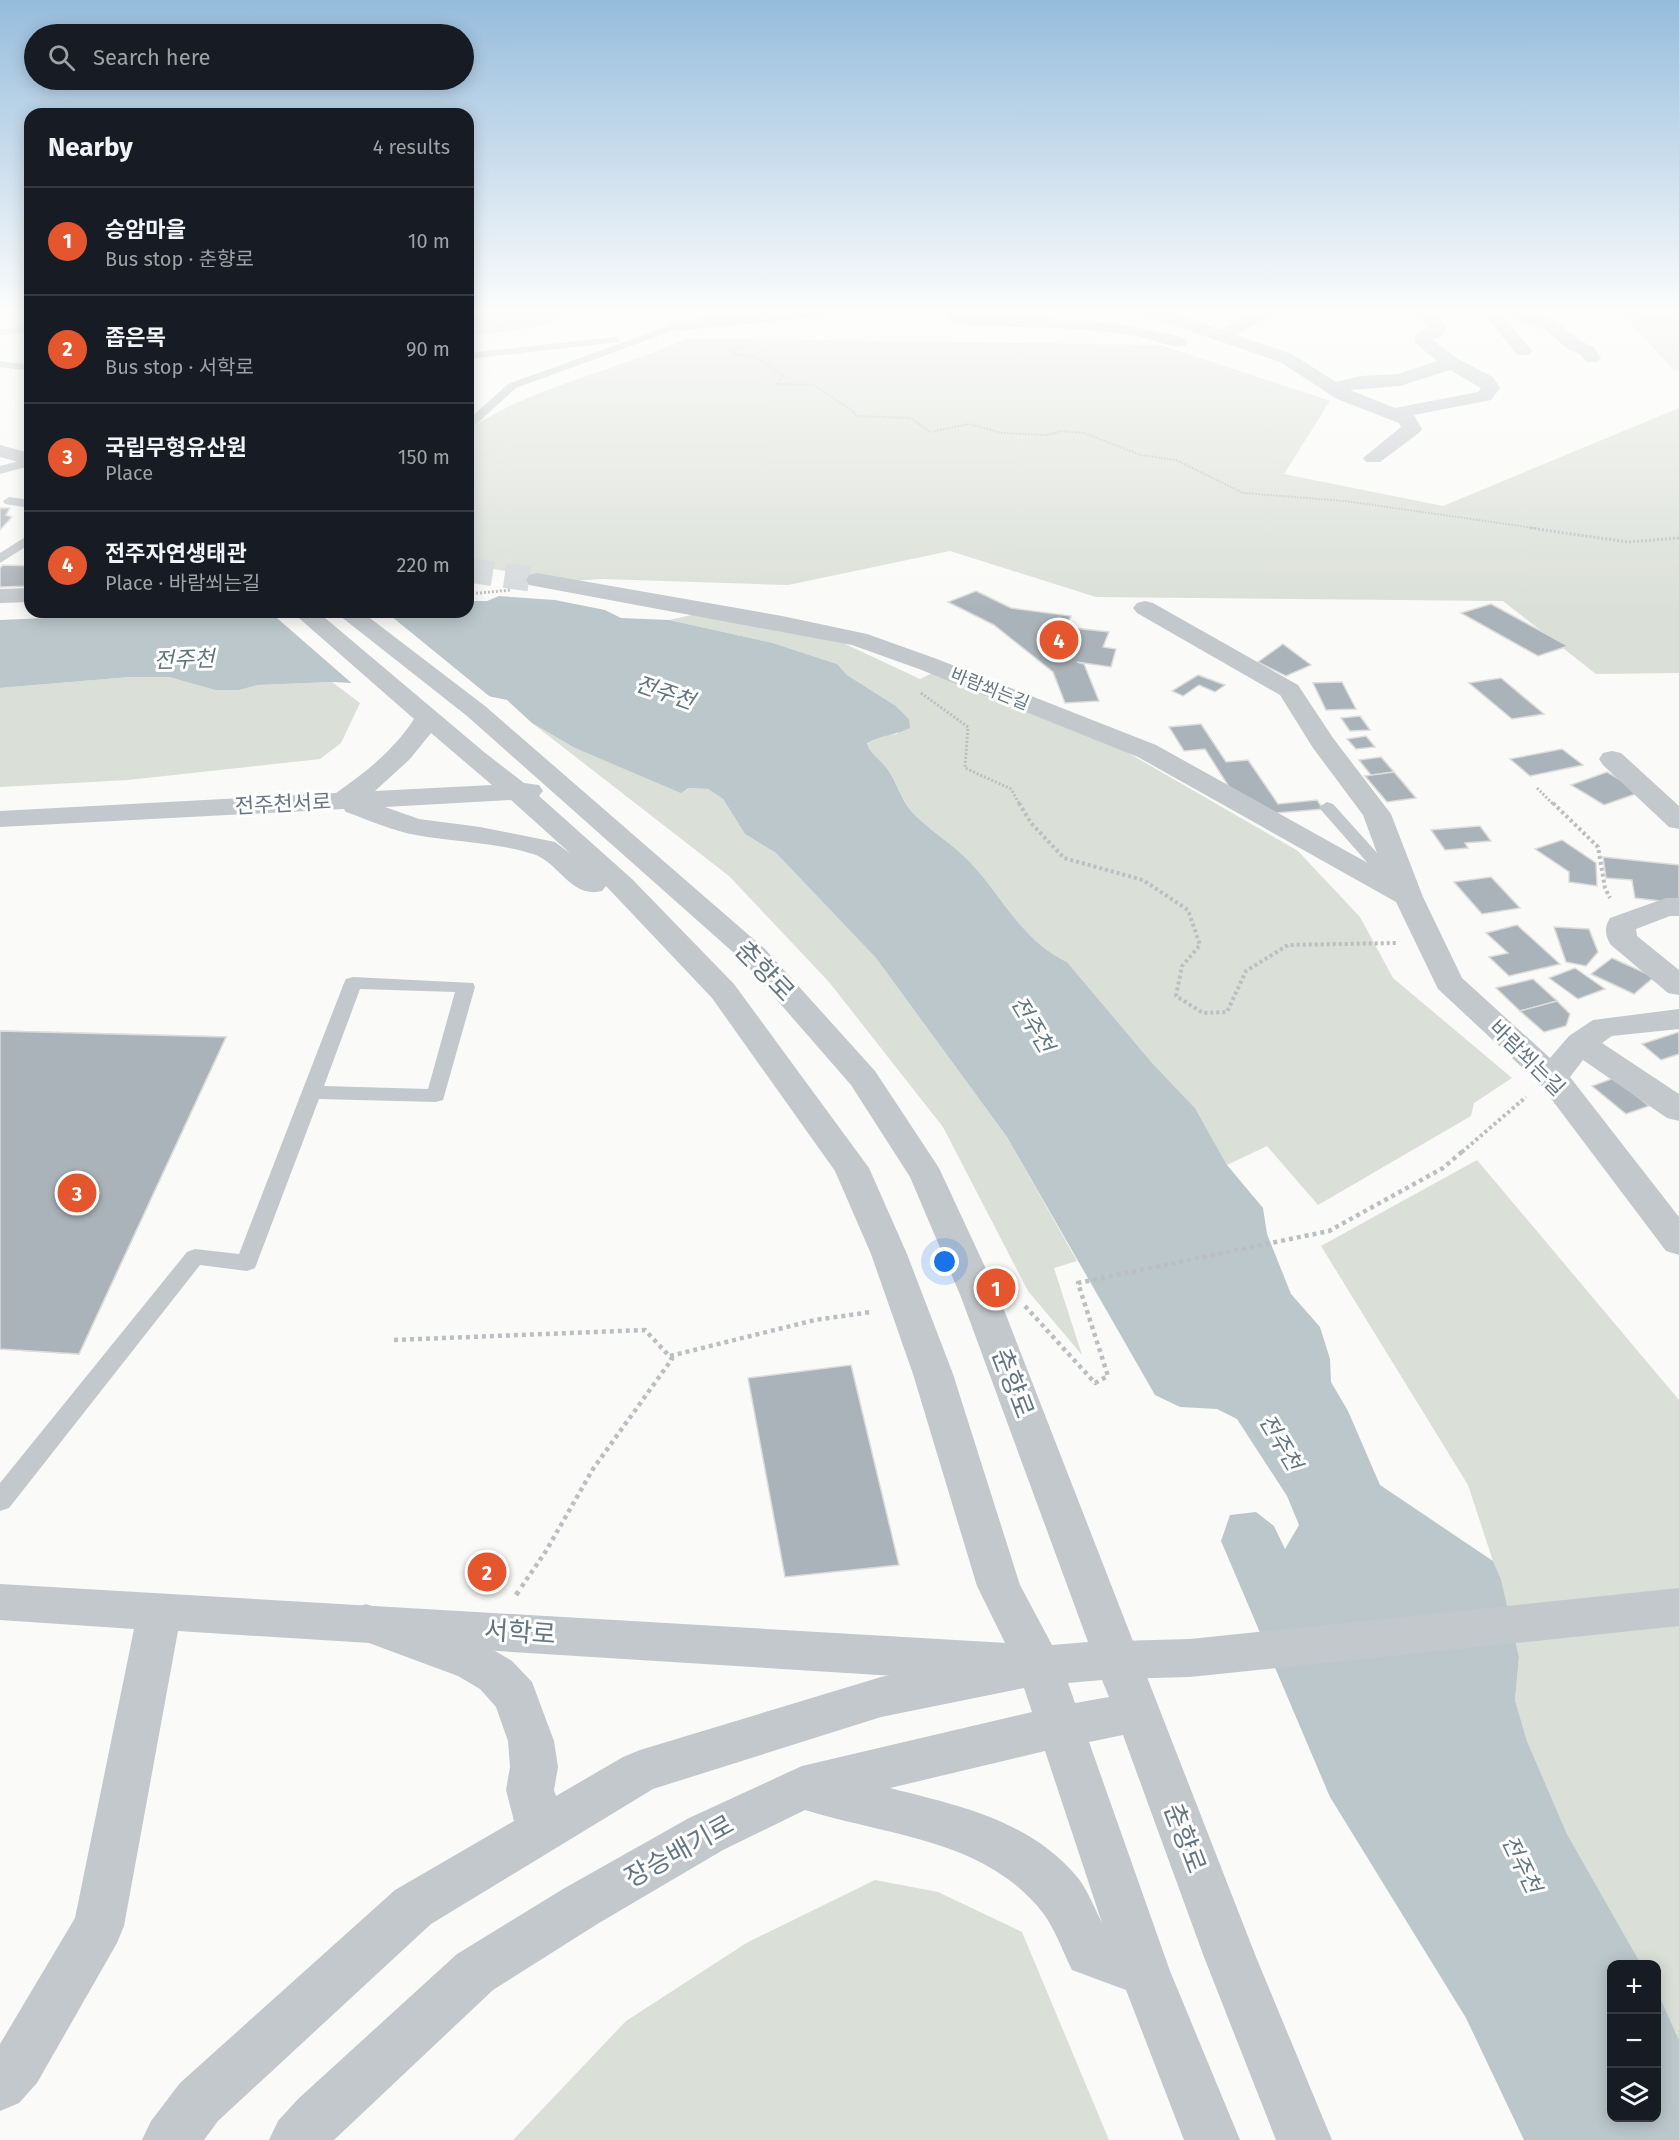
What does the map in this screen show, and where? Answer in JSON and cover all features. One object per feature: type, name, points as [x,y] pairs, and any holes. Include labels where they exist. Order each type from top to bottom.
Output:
[{"type":"street","points":[[1373,458],[1412,429],[1407,419],[1383,410]]},
{"type":"street","points":[[1392,414],[1413,410]]},
{"type":"street","points":[[0,451],[24,459]]},
{"type":"street","name":"바람쐬는길","points":[[537,580],[782,622],[858,639],[928,664],[1147,751],[1408,897]]},
{"type":"street","points":[[0,596],[24,595]]},
{"type":"street","name":"바람쐬는길","points":[[1145,608],[1289,690],[1322,741],[1377,814],[1408,897],[1449,982],[1552,1077],[1679,1242]]},
{"type":"street","name":"춘향로","points":[[311,618],[518,792],[622,885],[723,991],[850,1168],[889,1254],[933,1374],[999,1586],[1039,1665],[1062,1726],[1144,1971],[1212,2140]]},
{"type":"street","name":"춘향로","points":[[355,618],[476,711],[754,955],[863,1078],[927,1176],[984,1306],[1230,1957],[1304,2140]]},
{"type":"street","points":[[343,801],[384,773],[417,736],[428,717]]},
{"type":"street","points":[[1612,759],[1679,821]]},
{"type":"street","name":"전주천서로","points":[[0,819],[566,788]]},
{"type":"street","points":[[343,801],[414,827],[480,835],[545,848],[597,889],[622,885]]},
{"type":"street","points":[[1679,907],[1666,908],[1621,924],[1622,939],[1679,986]]},
{"type":"street","points":[[1552,1077],[1580,1043],[1604,1027],[1679,1019]]},
{"type":"street","points":[[1580,1043],[1679,1110]]},
{"type":"street","name":"서학로","points":[[0,1602],[492,1630],[1039,1665]]},
{"type":"street","points":[[170,2140],[199,2102],[412,1907],[640,1772],[881,1697],[1039,1665],[1190,1658],[1679,1607]]},
{"type":"street","points":[[0,2084],[18,2064],[99,1926],[160,1611]]},
{"type":"street","points":[[366,1623],[474,1662],[496,1675],[516,1696],[531,1741],[534,1767],[530,1790],[541,1831]]},
{"type":"street","name":"장승배기로","points":[[297,2140],[317,2118],[475,1972],[581,1906],[706,1834],[802,1788],[1062,1726],[1138,1712]]},
{"type":"street","points":[[802,1788],[950,1826],[993,1841],[1031,1864],[1062,1898],[1090,1952],[1144,1971]]},
{"type":"lane","points":[[0,470],[24,463]]},
{"type":"lane","points":[[9,501],[24,503]]},
{"type":"lane","points":[[0,559],[24,542]]},
{"type":"lane","points":[[1327,807],[1408,897]]},
{"type":"lane","points":[[0,1501],[195,1257],[247,1263],[353,983],[466,987],[436,1096],[312,1092]]},
{"type":"path","points":[[851,410],[856,416],[911,418],[930,432],[969,424],[1002,432],[1047,435],[1062,431],[1084,434],[1141,455],[1176,460],[1243,493],[1345,501],[1628,542],[1679,538]]},
{"type":"path","points":[[919,692],[968,728],[965,768],[1011,789],[1031,823],[1064,858],[1143,880],[1188,910],[1200,945],[1182,966],[1176,996],[1203,1013],[1227,1012],[1245,971],[1288,945],[1430,943]]},
{"type":"path","points":[[1537,788],[1598,847],[1605,888],[1621,924]]},
{"type":"path","points":[[1018,1299],[1095,1383],[1108,1376],[1078,1283],[1329,1231],[1443,1168],[1552,1077]]},
{"type":"path","points":[[670,1356],[815,1320],[908,1307]]},
{"type":"path","points":[[394,1340],[645,1330],[672,1359],[593,1469],[546,1551],[492,1630]]},
{"type":"shaded area","points":[[503,410],[1324,410],[1284,474],[1443,506],[1679,410],[1679,673],[1596,674],[1503,601],[1096,597],[950,551],[788,585],[603,579],[569,581],[474,566],[474,426]]},
{"type":"shaded area","points":[[701,613],[843,643],[920,679],[932,673],[1118,747],[1298,851],[1360,917],[1393,978],[1512,1078],[1474,1103],[1471,1116],[1318,1205],[1267,1146],[1227,1165],[1195,1108],[1153,1064],[1067,962],[1038,943],[1025,931],[970,862],[911,811],[890,772],[873,753],[867,742],[878,736],[897,734],[909,719],[896,706],[847,675],[837,664],[773,643],[669,620]]},
{"type":"shaded area","points":[[130,677],[169,677],[215,690],[239,690],[258,685],[332,682],[360,703],[341,743],[320,759],[128,780],[0,787],[0,688]]},
{"type":"shaded area","points":[[532,723],[573,747],[688,788],[708,789],[723,799],[745,834],[776,853],[876,958],[1007,1137],[1077,1261],[1054,1268],[1082,1355],[1028,1291],[943,1127],[829,982],[729,876]]},
{"type":"shaded area","points":[[1477,1160],[1679,1400],[1679,2040],[1661,2000],[1661,1960],[1639,1960],[1567,1834],[1527,1741],[1515,1700],[1519,1657],[1501,1579],[1468,1485],[1321,1246]]},
{"type":"shaded area","points":[[875,1880],[938,1892],[1022,1932],[1109,2140],[513,2140],[626,2021],[748,1942]]},
{"type":"water","name":"전주천","points":[[499,596],[555,600],[605,610],[621,618],[669,620],[773,643],[837,664],[847,675],[896,706],[909,719],[910,728],[867,743],[890,772],[907,806],[970,862],[1037,942],[1067,962],[1153,1064],[1195,1108],[1227,1165],[1263,1208],[1267,1234],[1291,1294],[1320,1327],[1330,1359],[1331,1382],[1348,1411],[1380,1485],[1493,1561],[1501,1579],[1519,1657],[1515,1700],[1527,1741],[1567,1834],[1639,1960],[1607,1960],[1607,2122],[1661,2122],[1661,2000],[1679,2040],[1679,2140],[1524,2140],[1466,2018],[1330,1797],[1221,1541],[1230,1515],[1256,1512],[1274,1526],[1285,1549],[1299,1525],[1287,1496],[1237,1419],[1217,1409],[1180,1407],[1155,1395],[1007,1137],[876,958],[776,853],[745,834],[723,799],[708,789],[688,788],[681,793],[573,747],[532,723],[507,700],[450,688],[332,682],[258,685],[239,690],[215,690],[169,677],[130,677],[0,688],[0,620],[46,618],[474,618],[474,601],[487,601]]},
{"type":"pier","points":[[277,618],[393,618],[494,700],[449,691],[355,686]]},
{"type":"building","points":[[0,508],[10,508],[6,515],[12,517],[0,530]]},
{"type":"building","points":[[3,565],[24,566],[24,586],[0,587],[0,568]]},
{"type":"building","points":[[976,591],[1011,608],[1071,616],[1066,627],[1109,632],[1103,647],[1116,649],[1111,667],[1077,662],[1084,664],[1099,701],[1065,703],[1053,672],[994,625],[948,602]]},
{"type":"building","points":[[1491,604],[1568,646],[1538,656],[1461,613]]},
{"type":"building","points":[[1283,644],[1311,665],[1286,676],[1258,662]]},
{"type":"building","points":[[1198,675],[1225,685],[1215,692],[1199,685],[1183,696],[1172,691]]},
{"type":"building","points":[[1501,678],[1544,714],[1512,719],[1469,683]]},
{"type":"building","points":[[1342,682],[1356,709],[1326,710],[1313,683]]},
{"type":"building","points":[[1360,716],[1370,730],[1350,731],[1341,718]]},
{"type":"building","points":[[1201,724],[1226,762],[1248,760],[1278,804],[1317,800],[1323,809],[1276,813],[1229,787],[1205,749],[1184,751],[1169,727]]},
{"type":"building","points":[[1366,736],[1375,747],[1356,749],[1347,739]]},
{"type":"building","points":[[1562,749],[1583,765],[1530,776],[1510,759]]},
{"type":"building","points":[[1381,757],[1394,772],[1371,775],[1359,760]]},
{"type":"building","points":[[1394,772],[1416,798],[1387,802],[1365,776]]},
{"type":"building","points":[[1607,772],[1641,792],[1604,805],[1571,785]]},
{"type":"building","points":[[1480,826],[1491,841],[1465,843],[1468,848],[1445,850],[1431,830]]},
{"type":"building","points":[[1562,840],[1596,863],[1597,886],[1569,882],[1569,872],[1535,849]]},
{"type":"building","points":[[1603,857],[1679,865],[1679,903],[1635,898],[1632,880],[1606,878]]},
{"type":"building","points":[[1491,877],[1520,908],[1482,914],[1454,882]]},
{"type":"building","points":[[1517,925],[1560,964],[1509,976],[1489,957],[1508,953],[1486,933]]},
{"type":"building","points":[[1554,927],[1589,929],[1598,952],[1586,966],[1566,962]]},
{"type":"building","points":[[1612,958],[1654,977],[1634,994],[1591,974]]},
{"type":"building","points":[[1575,968],[1605,989],[1578,999],[1549,978]]},
{"type":"building","points":[[1533,979],[1557,1001],[1520,1011],[1496,988]]},
{"type":"building","points":[[1557,1001],[1570,1014],[1566,1026],[1544,1032],[1520,1011]]},
{"type":"building","points":[[0,1031],[226,1037],[79,1354],[0,1349]]},
{"type":"building","points":[[0,1031],[226,1037],[79,1354],[0,1349]]},
{"type":"building","points":[[1679,1032],[1679,1054],[1661,1060],[1642,1044]]},
{"type":"building","points":[[1614,1078],[1649,1106],[1626,1114],[1592,1086]]},
{"type":"building","points":[[851,1365],[899,1565],[785,1577],[748,1378]]},
{"type":"tunnel","points":[[474,571],[537,580]]},
{"type":"place","name":"전주자연생태관","points":[[1059,640]]},
{"type":"place","name":"국립무형유산원","points":[[77,1193]]},
{"type":"place","name":"승암마을","points":[[996,1288]]},
{"type":"place","name":"좁은목","points":[[487,1572]]}]
